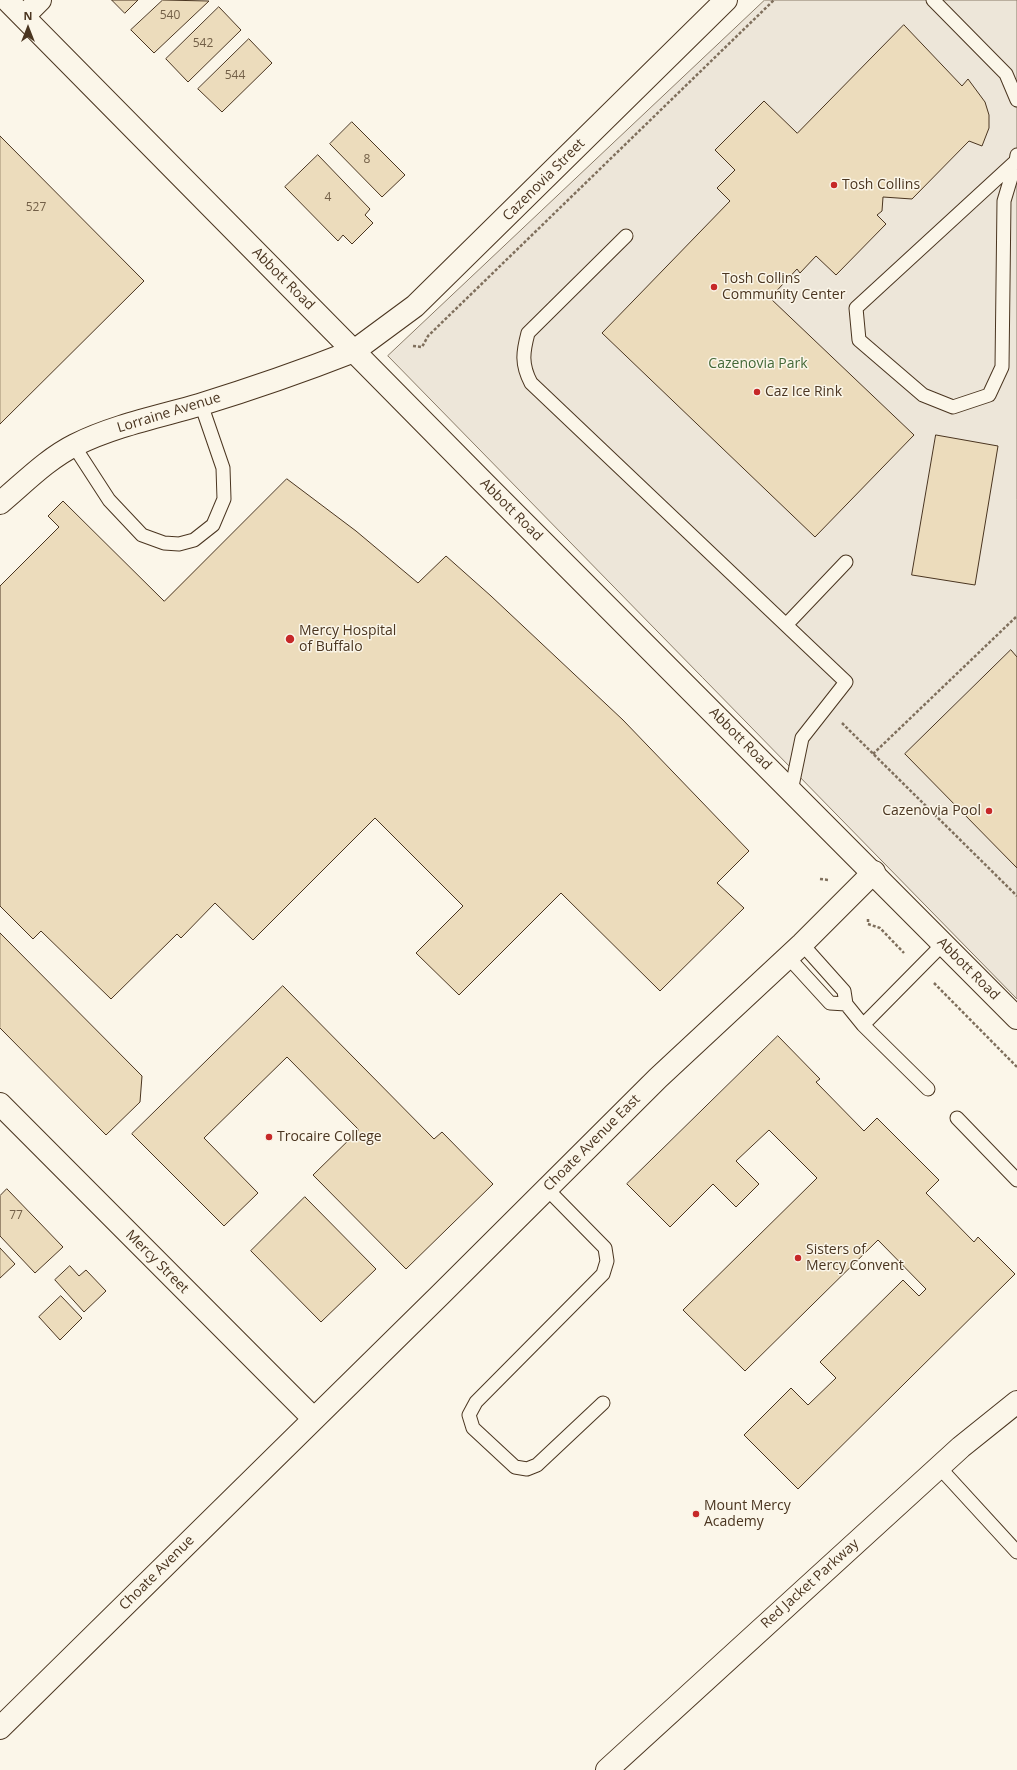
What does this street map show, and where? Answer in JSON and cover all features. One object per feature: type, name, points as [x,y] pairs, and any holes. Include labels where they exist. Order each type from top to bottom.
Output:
[{"type":"street","name":"Abbott Road","points":[[8,0],[354,351],[874,872],[1017,1018]]},
{"type":"street","points":[[24,16],[40,0]]},
{"type":"street","name":"Cazenovia Street","points":[[354,351],[415,306],[726,0]]},
{"type":"street","name":"Lorraine Avenue","points":[[0,502],[45,465],[74,446],[110,430],[201,404],[298,373],[354,351]]},
{"type":"street","name":"Choate Avenue East","points":[[314,1419],[658,1078],[795,951],[874,872]]},
{"type":"street","name":"Mercy Street","points":[[0,1104],[314,1419]]},
{"type":"street","name":"Red Jacket Parkway","points":[[607,1770],[939,1467],[1017,1402]]},
{"type":"street","name":"Choate Avenue","points":[[0,1728],[314,1419]]},
{"type":"lane","points":[[933,0],[1006,74],[1017,100]]},
{"type":"lane","points":[[1016,158],[1004,201],[1002,367],[989,395],[953,407],[923,395],[859,340],[856,308],[1016,158]]},
{"type":"lane","points":[[626,236],[528,333],[524,348],[524,370],[531,383],[846,682],[802,738],[792,791]]},
{"type":"lane","points":[[74,446],[109,500],[142,535],[164,543],[179,544],[194,540],[213,525],[224,499],[223,468],[201,404]]},
{"type":"lane","points":[[786,625],[846,562]]},
{"type":"lane","points":[[863,1025],[943,944]]},
{"type":"lane","points":[[795,951],[830,1003],[846,1004]]},
{"type":"lane","points":[[795,951],[844,990],[846,1004],[863,1025],[928,1089]]},
{"type":"lane","points":[[957,1118],[1017,1180]]},
{"type":"lane","points":[[547,1188],[605,1248],[608,1261],[603,1274],[476,1402],[469,1415],[473,1428],[515,1467],[527,1469],[537,1465],[603,1403]]},
{"type":"lane","points":[[939,1467],[1017,1552]]},
{"type":"path","points":[[413,346],[422,347],[433,331],[774,0]]},
{"type":"path","points":[[873,754],[1017,616]]},
{"type":"path","points":[[826,707],[1017,896]]},
{"type":"path","points":[[820,879],[830,880]]},
{"type":"path","points":[[868,920],[868,924],[880,928],[1017,1067]]},
{"type":"green space","name":"Cazenovia Park","points":[[765,0],[1017,0],[1017,999],[388,356]]},
{"type":"building","points":[[112,0],[138,0],[125,13]]},
{"type":"building","points":[[163,0],[209,1],[154,53],[131,30]]},
{"type":"building","points":[[219,7],[241,30],[188,82],[166,59]]},
{"type":"building","name":"Tosh Collins Community Center","points":[[904,25],[962,86],[968,79],[985,102],[989,115],[989,128],[982,146],[969,141],[912,199],[883,197],[882,211],[877,215],[886,224],[836,275],[816,256],[800,273],[797,269],[770,298],[914,435],[815,537],[602,333],[730,201],[717,188],[735,170],[715,150],[764,101],[797,133]]},
{"type":"building","points":[[249,39],[272,63],[222,112],[198,89]]},
{"type":"building","points":[[352,122],[405,175],[382,197],[330,144]]},
{"type":"building","points":[[0,136],[144,281],[0,424]]},
{"type":"building","points":[[318,155],[370,209],[365,215],[373,223],[352,244],[343,235],[338,241],[285,187]]},
{"type":"building","points":[[936,435],[998,446],[975,585],[912,575]]},
{"type":"building","points":[[287,479],[356,531],[418,583],[446,556],[491,596],[623,720],[749,851],[717,883],[744,908],[660,991],[561,893],[459,995],[416,953],[463,906],[375,818],[253,940],[215,903],[181,938],[177,934],[111,999],[41,931],[33,939],[0,906],[0,586],[59,527],[48,516],[63,501],[164,601]]},
{"type":"building","name":"Cazenovia Pool","points":[[1011,650],[1017,657],[1017,868],[905,754]]},
{"type":"building","points":[[0,933],[142,1076],[140,1102],[106,1135],[0,1028]]},
{"type":"building","points":[[283,986],[434,1139],[442,1132],[493,1184],[406,1269],[313,1175],[359,1130],[287,1057],[204,1138],[258,1193],[224,1226],[132,1134]]},
{"type":"building","name":"Sisters of Mercy Convent","points":[[778,1036],[820,1079],[816,1082],[864,1131],[877,1118],[939,1180],[926,1193],[974,1242],[978,1237],[1015,1274],[798,1489],[744,1435],[791,1388],[808,1405],[836,1378],[820,1362],[903,1280],[919,1296],[926,1289],[878,1240],[745,1371],[683,1310],[817,1178],[769,1130],[736,1161],[759,1184],[736,1207],[713,1184],[670,1227],[627,1184]]},
{"type":"building","points":[[7,1189],[63,1247],[35,1273],[0,1236],[0,1196]]},
{"type":"building","points":[[305,1197],[376,1269],[321,1322],[251,1251]]},
{"type":"building","points":[[0,1248],[15,1264],[0,1278]]},
{"type":"building","points":[[70,1266],[79,1276],[86,1270],[106,1291],[84,1312],[55,1280]]},
{"type":"building","points":[[61,1296],[82,1318],[60,1340],[39,1317]]},
{"type":"place","name":"Tosh Collins","points":[[834,185]]},
{"type":"place","name":"Tosh Collins Community Center","points":[[714,287]]},
{"type":"place","name":"Caz Ice Rink","points":[[757,392]]},
{"type":"place","name":"Mercy Hospital of Buffalo","points":[[290,639]]},
{"type":"place","name":"Cazenovia Pool","points":[[989,811]]},
{"type":"place","name":"Trocaire College","points":[[269,1137]]},
{"type":"place","name":"Sisters of Mercy Convent","points":[[798,1258]]},
{"type":"place","name":"Mount Mercy Academy","points":[[696,1514]]}]
